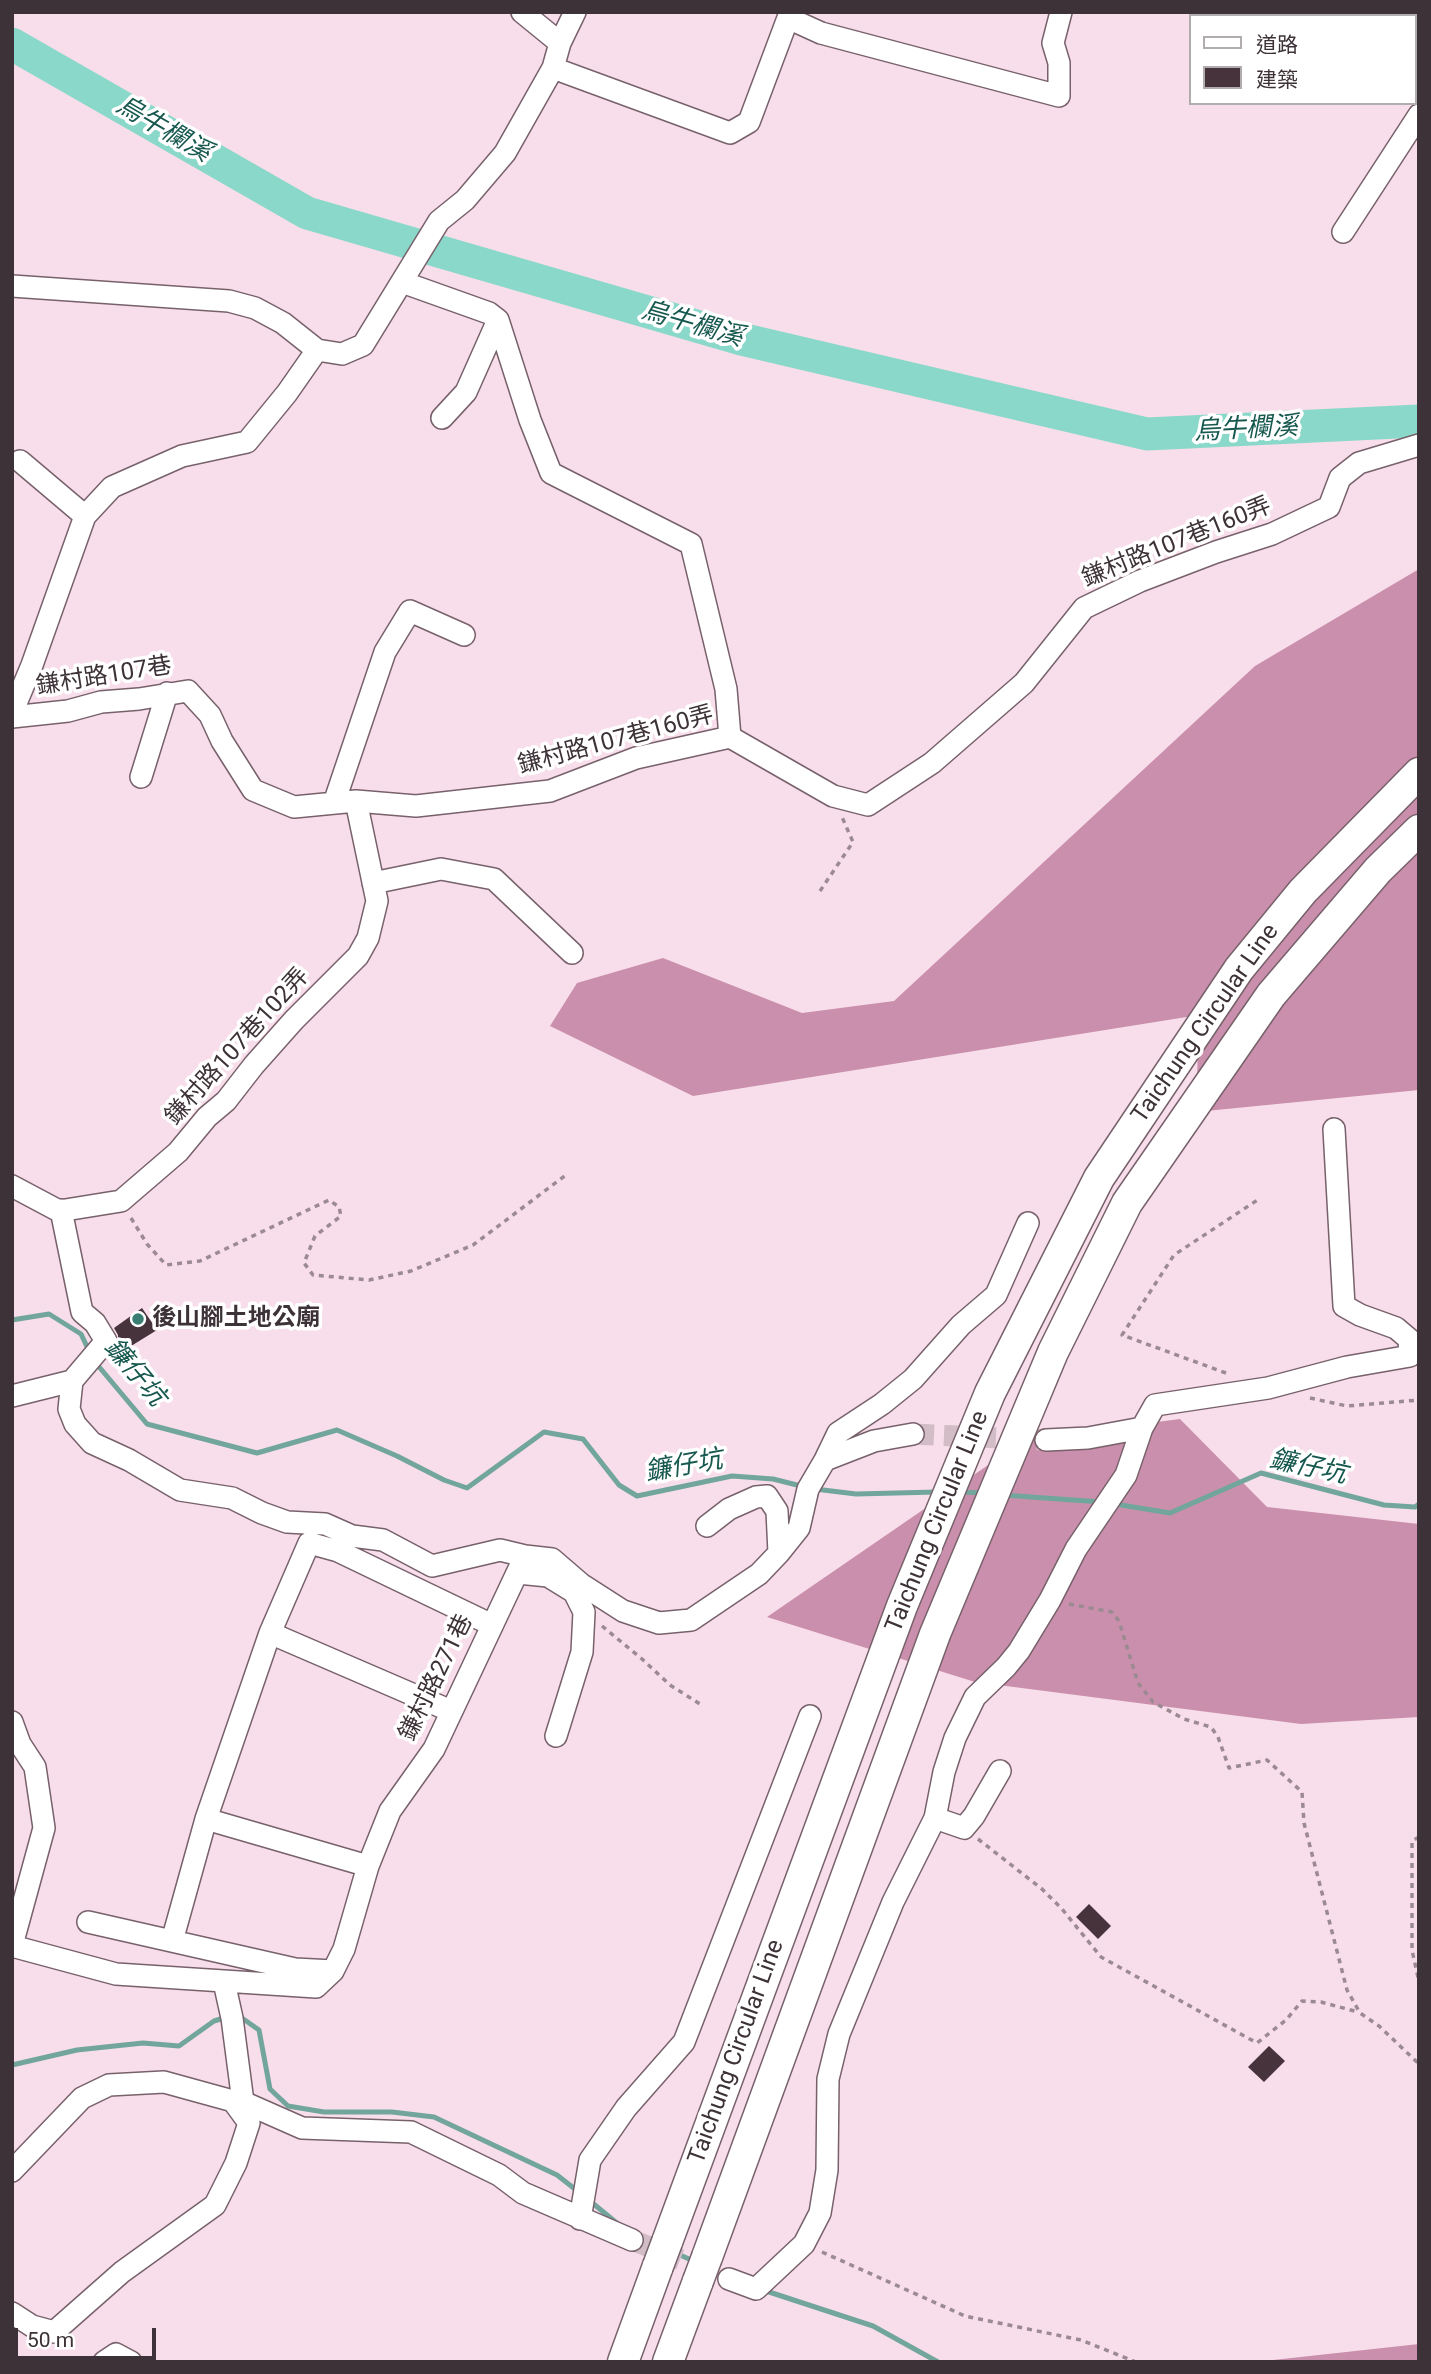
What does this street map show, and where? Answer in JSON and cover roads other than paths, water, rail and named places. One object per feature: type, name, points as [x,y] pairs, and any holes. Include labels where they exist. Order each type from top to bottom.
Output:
[{"type":"highway","name":"Taichung Circular Line","points":[[623,2362],[902,1606],[990,1393],[1099,1178],[1239,969],[1303,891],[1419,774]]},
{"type":"highway","name":"Taichung Circular Line","points":[[668,2362],[935,1634],[1053,1352],[1127,1203],[1271,995],[1378,870],[1419,830]]},
{"type":"street","points":[[522,12],[560,43]]},
{"type":"street","points":[[12,286],[229,301],[255,308],[283,323],[317,350],[342,354],[363,345],[439,221],[465,200],[505,153],[553,68],[560,43],[575,12]]},
{"type":"street","points":[[553,68],[730,133],[749,122],[788,18],[821,33],[1059,96],[1059,63],[1053,43],[1061,12]]},
{"type":"street","points":[[1343,232],[1419,115]]},
{"type":"street","points":[[402,282],[489,313],[498,320],[530,419],[551,473],[691,544],[726,689],[730,737]]},
{"type":"street","points":[[442,418],[466,392],[498,320]]},
{"type":"street","name":"鎌村路107巷","points":[[317,350],[287,393],[247,442],[182,456],[111,487],[85,516],[12,715],[68,710],[101,702],[188,691],[210,715],[222,741],[253,790],[294,807],[345,802]]},
{"type":"street","name":"鎌村路107巷160弄","points":[[345,802],[416,806],[550,791],[636,758],[730,737],[834,796],[868,805],[932,763],[1024,683],[1084,608],[1140,581],[1272,534],[1329,507],[1340,478],[1359,463],[1419,445]]},
{"type":"street","points":[[20,461],[85,516]]},
{"type":"street","points":[[345,802],[385,652],[410,611],[464,635]]},
{"type":"street","points":[[141,777],[167,693]]},
{"type":"street","name":"鎌村路107巷102弄","points":[[61,1210],[121,1201],[178,1152],[207,1117],[226,1101],[294,1020],[358,956],[368,938],[377,901],[345,802]]},
{"type":"street","points":[[373,883],[442,869],[495,879],[572,953]]},
{"type":"street","points":[[729,2279],[755,2289],[804,2244],[820,2213],[827,2170],[828,2079],[838,2034],[893,1902],[935,1818],[944,1772],[955,1738],[975,1697],[1006,1667],[1050,1600],[1076,1549],[1126,1475],[1142,1428],[1155,1405],[1268,1388],[1347,1367],[1410,1356],[1409,1339],[1395,1328],[1344,1306],[1334,1129]]},
{"type":"street","points":[[12,1186],[61,1210],[82,1312],[95,1323],[106,1341],[72,1381],[69,1409],[75,1424],[92,1443],[129,1460],[180,1490],[232,1498],[287,1522],[325,1524],[352,1536],[383,1540],[432,1566],[500,1550],[574,1592],[584,1612],[582,1652],[556,1736]]},
{"type":"street","points":[[522,1564],[552,1559],[581,1584],[623,1611],[659,1623],[691,1620],[728,1597],[758,1574],[799,1528],[808,1489],[838,1433],[882,1404],[913,1379],[961,1325],[996,1295],[1028,1223]]},
{"type":"street","points":[[12,1396],[72,1381]]},
{"type":"street","points":[[1046,1440],[1088,1438],[1142,1428]]},
{"type":"street","points":[[825,1460],[874,1441],[913,1434]]},
{"type":"street","points":[[707,1526],[729,1509],[756,1497],[767,1496],[777,1511],[779,1553]]},
{"type":"street","points":[[172,1941],[206,1819],[270,1633],[309,1543],[338,1551],[492,1625]]},
{"type":"street","name":"鎌村路271巷","points":[[333,1971],[344,1949],[368,1867],[390,1811],[434,1749],[522,1564]]},
{"type":"street","points":[[270,1633],[451,1711]]},
{"type":"street","points":[[580,2219],[590,2160],[626,2108],[684,2042],[810,1716]]},
{"type":"street","points":[[12,1722],[20,1744],[35,1767],[44,1828],[12,1945],[116,1974],[316,1987],[333,1971]]},
{"type":"street","points":[[935,1818],[964,1828],[1000,1771]]},
{"type":"street","points":[[206,1819],[368,1867]]},
{"type":"street","points":[[88,1922],[295,1969],[333,1971]]},
{"type":"street","points":[[224,1982],[231,2012],[243,2102],[302,2129],[411,2132],[499,2175],[523,2193],[632,2240]]},
{"type":"street","points":[[12,2313],[32,2326],[54,2332],[122,2272],[215,2205],[236,2164],[249,2123],[233,2102],[231,2012]]},
{"type":"street","points":[[12,2171],[82,2098],[108,2085],[164,2082],[233,2102]]},
{"type":"street","points":[[104,2362],[116,2354],[131,2362]]},
{"type":"waterway","name":"烏牛欄溪","points":[[12,44],[307,213],[741,339],[1147,434],[1419,421]]},
{"type":"waterway","name":"鐮仔坑","points":[[12,1320],[49,1314],[81,1334],[90,1353]]},
{"type":"waterway","name":"鐮仔坑","points":[[95,1362],[147,1424],[257,1453],[337,1430],[467,1488],[544,1432],[583,1439],[619,1485],[637,1496],[732,1476],[773,1479],[805,1487]]},
{"type":"waterway","name":"鐮仔坑","points":[[1115,1504],[1170,1513],[1261,1473],[1384,1505],[1415,1507],[1419,1504]]},
{"type":"waterway","name":"鐮仔坑","points":[[815,1489],[856,1494],[937,1492]]},
{"type":"waterway","name":"鐮仔坑","points":[[961,1492],[983,1493]]},
{"type":"waterway","name":"鐮仔坑","points":[[1003,1495],[1101,1502]]},
{"type":"waterway","points":[[239,2016],[259,2030],[270,2089],[288,2106],[324,2112],[392,2112],[434,2117],[557,2175],[580,2193]]},
{"type":"waterway","points":[[12,2065],[77,2050],[143,2043],[179,2046],[214,2021],[227,2017]]},
{"type":"waterway","points":[[590,2201],[618,2224]]},
{"type":"waterway","points":[[638,2237],[658,2245]]},
{"type":"waterway","points":[[673,2252],[696,2262]]},
{"type":"waterway","points":[[763,2290],[873,2326],[938,2362]]},
{"type":"tunnel","points":[[913,1434],[1046,1440]]},
{"type":"tunnel","points":[[632,2240],[714,2273]]},
{"type":"place","name":"後山腳土地公廟","points":[[138,1319]]}]
